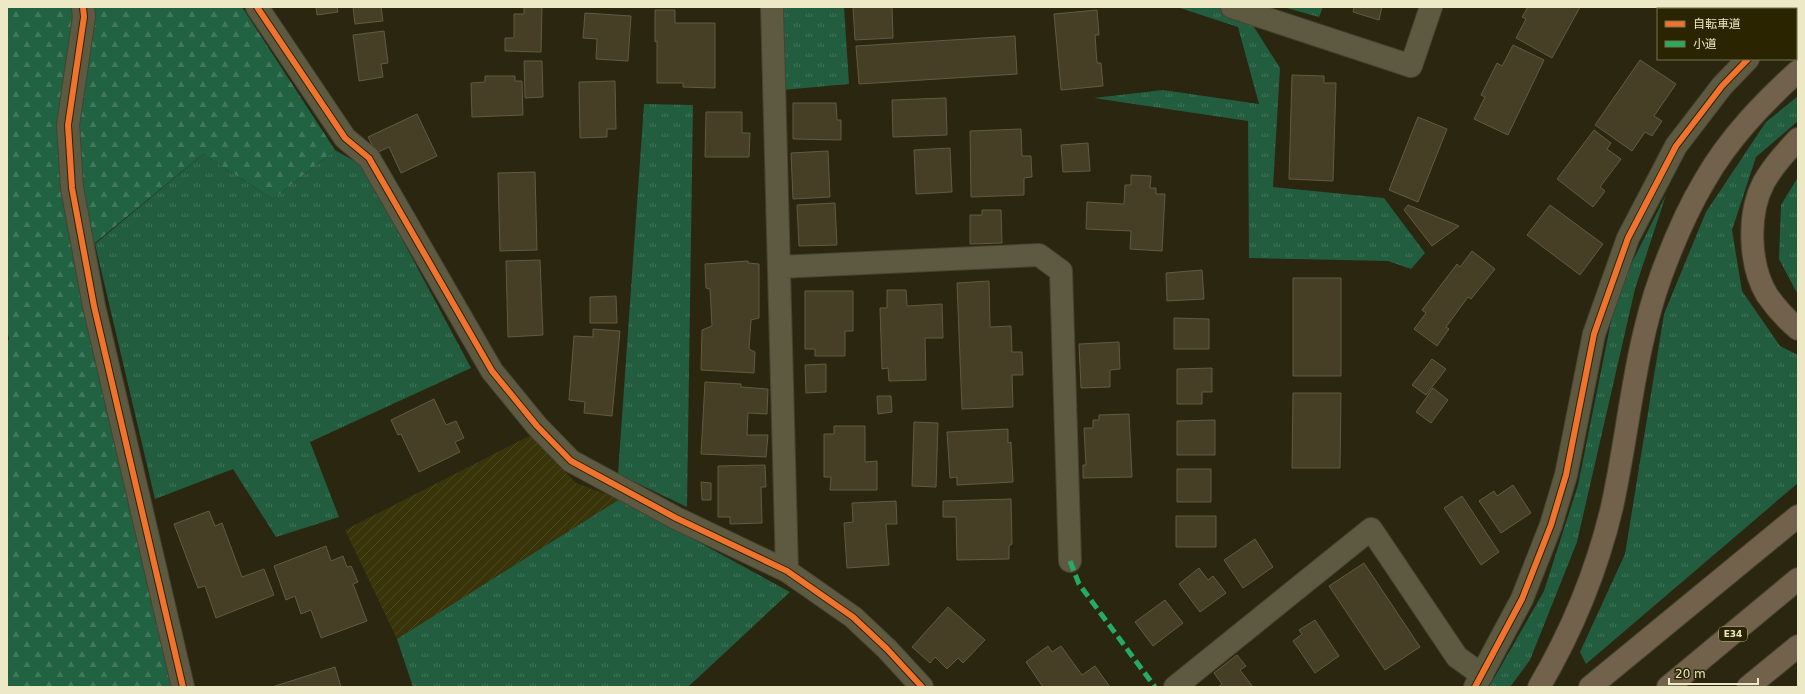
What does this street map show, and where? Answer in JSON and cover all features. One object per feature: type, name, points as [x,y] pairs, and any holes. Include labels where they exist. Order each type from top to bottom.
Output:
[{"type":"highway","points":[[1539,687],[1556,659],[1578,611],[1597,560],[1612,507],[1646,326],[1660,277],[1680,229],[1705,180],[1732,140],[1767,99],[1798,71]]},
{"type":"highway","points":[[1798,139],[1780,157],[1763,184],[1754,212],[1752,241],[1756,267],[1767,294],[1784,317],[1798,329]]},
{"type":"highway","points":[[1590,687],[1798,516]]},
{"type":"highway","name":"E34","points":[[1668,687],[1798,580]]},
{"type":"highway","points":[[1748,687],[1798,646]]},
{"type":"street","points":[[83,7],[84,17],[68,125],[72,188],[94,306],[183,687]]},
{"type":"street","points":[[257,7],[345,138],[369,158],[492,371],[537,426],[571,461],[676,518],[787,571],[853,617],[887,649],[922,687]]},
{"type":"street","points":[[772,7],[787,571]]},
{"type":"street","points":[[1232,7],[1411,66],[1431,7]]},
{"type":"street","points":[[1175,687],[1371,529],[1457,657],[1478,681],[1522,599],[1551,524],[1566,475],[1594,334],[1628,238],[1676,146],[1722,86],[1747,60]]},
{"type":"street","points":[[779,267],[1039,256],[1061,271],[1070,561]]},
{"type":"shaded area","points":[[531,435],[576,483],[620,499],[397,639],[345,530]]},
{"type":"green space","points":[[7,7],[242,7],[335,150],[273,199],[203,154],[78,257],[173,687],[7,687],[7,342],[9,339],[7,330]]},
{"type":"green space","points":[[781,7],[844,7],[849,84],[782,90]]},
{"type":"green space","points":[[1177,7],[1266,7],[1254,27],[1280,68],[1273,187],[1384,198],[1425,253],[1411,269],[1388,261],[1249,258],[1248,121],[1094,98],[1163,90],[1259,104],[1238,27]]},
{"type":"green space","points":[[1283,7],[1323,7],[1319,17]]},
{"type":"green space","points":[[1798,96],[1798,121],[1756,157],[1732,230],[1742,291],[1780,346],[1798,355],[1798,483],[1586,664],[1580,652],[1625,554],[1664,314],[1706,212],[1766,122]]},
{"type":"green space","points":[[644,104],[693,105],[687,507],[618,474]]},
{"type":"green space","points":[[335,150],[363,166],[471,368],[310,442],[339,517],[276,537],[233,469],[155,499],[95,244],[203,154],[273,199]]},
{"type":"green space","points":[[1798,177],[1798,295],[1779,259],[1781,205]]},
{"type":"green space","points":[[1666,195],[1635,289],[1577,542],[1530,660],[1510,687],[1489,687],[1544,591],[1578,485],[1617,292]]},
{"type":"green space","points":[[620,499],[790,592],[688,687],[413,687],[397,639]]},
{"type":"building","points":[[316,7],[337,7],[338,12],[317,15]]},
{"type":"building","points":[[353,7],[381,7],[383,21],[355,24]]},
{"type":"building","points":[[524,7],[542,7],[541,52],[505,51],[505,38],[514,38],[514,14],[524,14]]},
{"type":"building","points":[[853,7],[892,7],[893,38],[855,40]]},
{"type":"building","points":[[1354,7],[1382,7],[1379,20],[1353,12]]},
{"type":"building","points":[[1528,7],[1580,7],[1552,58],[1516,38],[1526,19],[1522,17]]},
{"type":"building","points":[[1731,7],[1774,7],[1773,8]]},
{"type":"building","points":[[655,10],[675,10],[675,23],[715,23],[715,88],[683,87],[683,83],[657,83]]},
{"type":"building","points":[[1097,10],[1099,35],[1095,35],[1097,63],[1101,63],[1103,86],[1061,90],[1054,14]]},
{"type":"building","points":[[585,13],[631,16],[628,61],[596,59],[597,39],[583,38]]},
{"type":"building","points":[[384,31],[388,63],[381,64],[383,77],[359,81],[353,35]]},
{"type":"building","points":[[1015,36],[1017,74],[859,84],[856,46]]},
{"type":"building","points":[[1513,45],[1544,60],[1508,135],[1474,119],[1485,97],[1481,95],[1497,63],[1502,66]]},
{"type":"building","points":[[1640,60],[1676,84],[1654,116],[1662,121],[1652,136],[1645,132],[1632,151],[1595,125]]},
{"type":"building","points":[[524,61],[542,61],[543,97],[525,98]]},
{"type":"building","points":[[1292,75],[1324,76],[1324,83],[1336,83],[1333,181],[1289,179]]},
{"type":"building","points":[[485,76],[515,76],[515,81],[522,81],[523,115],[472,117],[471,83],[485,82]]},
{"type":"building","points":[[615,81],[616,129],[607,129],[607,137],[580,138],[579,82]]},
{"type":"building","points":[[946,98],[947,135],[893,137],[892,100]]},
{"type":"building","points":[[793,103],[836,103],[837,120],[841,120],[841,140],[793,139]]},
{"type":"building","points":[[706,112],[742,112],[742,133],[750,133],[749,157],[705,157]]},
{"type":"building","points":[[417,114],[437,156],[401,173],[389,147],[376,153],[368,137]]},
{"type":"building","points":[[1418,117],[1447,129],[1418,202],[1389,190]]},
{"type":"building","points":[[1021,129],[1022,156],[1031,156],[1032,177],[1024,178],[1024,195],[971,197],[970,131]]},
{"type":"building","points":[[1594,130],[1611,143],[1607,149],[1621,159],[1600,187],[1605,191],[1593,207],[1557,179]]},
{"type":"building","points":[[1088,143],[1090,171],[1063,172],[1061,145]]},
{"type":"building","points":[[950,148],[952,192],[916,194],[914,150]]},
{"type":"building","points":[[828,151],[830,197],[793,199],[791,153]]},
{"type":"building","points":[[535,172],[537,250],[500,251],[498,173]]},
{"type":"building","points":[[1131,175],[1151,176],[1150,188],[1156,188],[1156,194],[1165,194],[1162,251],[1130,249],[1131,231],[1086,229],[1087,202],[1124,204],[1125,185],[1131,185]]},
{"type":"building","points":[[835,203],[837,245],[799,246],[797,205]]},
{"type":"building","points":[[1408,205],[1459,226],[1432,246],[1404,210]]},
{"type":"building","points":[[1550,205],[1603,244],[1580,275],[1527,235]]},
{"type":"building","points":[[982,210],[1001,210],[1002,243],[970,244],[970,215],[982,215]]},
{"type":"building","points":[[1472,251],[1495,269],[1471,299],[1468,297],[1446,327],[1449,329],[1437,346],[1414,329],[1426,313],[1422,310],[1457,264],[1460,267]]},
{"type":"building","points":[[540,260],[543,335],[508,337],[506,261]]},
{"type":"building","points":[[748,261],[748,263],[759,264],[759,318],[751,320],[749,349],[755,352],[754,373],[701,370],[702,330],[712,326],[710,289],[706,288],[705,264]]},
{"type":"building","points":[[1202,270],[1204,299],[1167,301],[1166,273]]},
{"type":"building","points":[[1293,278],[1341,278],[1341,376],[1293,376]]},
{"type":"building","points":[[989,281],[990,327],[1011,326],[1012,352],[1022,352],[1023,375],[1012,375],[1013,407],[962,409],[957,283]]},
{"type":"building","points":[[887,290],[906,290],[907,306],[942,304],[943,338],[925,338],[926,380],[889,381],[888,368],[882,369],[880,308],[887,308]]},
{"type":"building","points":[[805,291],[853,291],[853,331],[845,331],[845,356],[815,356],[815,349],[805,349]]},
{"type":"building","points":[[616,296],[617,323],[590,323],[590,297]]},
{"type":"building","points":[[1174,318],[1209,319],[1209,349],[1174,349]]},
{"type":"building","points":[[593,329],[620,331],[612,416],[584,413],[585,402],[569,400],[574,336],[593,337]]},
{"type":"building","points":[[1119,342],[1120,369],[1110,370],[1110,387],[1081,388],[1079,344]]},
{"type":"building","points":[[1432,359],[1446,369],[1426,395],[1412,385]]},
{"type":"building","points":[[826,364],[826,392],[806,393],[805,365]]},
{"type":"building","points":[[1212,368],[1212,392],[1202,392],[1202,404],[1177,404],[1177,369]]},
{"type":"building","points":[[705,382],[741,384],[741,387],[768,389],[767,414],[748,413],[747,435],[768,435],[766,457],[701,454]]},
{"type":"building","points":[[1433,388],[1448,400],[1431,423],[1416,412]]},
{"type":"building","points":[[1293,393],[1341,393],[1340,468],[1292,468]]},
{"type":"building","points":[[877,396],[891,396],[892,412],[878,414]]},
{"type":"building","points":[[434,399],[446,425],[456,421],[464,438],[455,442],[460,452],[419,472],[401,434],[398,435],[391,420]]},
{"type":"building","points":[[1129,414],[1132,477],[1083,478],[1083,465],[1086,465],[1084,428],[1093,428],[1093,420],[1099,420],[1099,415]]},
{"type":"building","points":[[1215,420],[1215,455],[1177,455],[1177,421]]},
{"type":"building","points":[[914,422],[938,423],[936,487],[912,486]]},
{"type":"building","points":[[834,426],[865,426],[865,462],[877,461],[877,490],[830,490],[831,477],[824,477],[824,434],[834,434]]},
{"type":"building","points":[[1008,429],[1008,443],[1011,442],[1013,482],[957,485],[957,477],[950,478],[947,432]]},
{"type":"building","points":[[765,465],[766,487],[761,487],[762,523],[730,524],[730,517],[718,517],[718,466]]},
{"type":"building","points":[[1177,469],[1211,469],[1211,502],[1177,502]]},
{"type":"building","points":[[701,482],[711,483],[711,500],[702,500]]},
{"type":"building","points":[[1513,485],[1531,513],[1501,533],[1479,501],[1494,491],[1497,496]]},
{"type":"building","points":[[1462,496],[1499,552],[1481,565],[1444,508]]},
{"type":"building","points":[[1011,499],[1012,544],[1009,546],[1009,559],[957,560],[956,517],[943,517],[943,501]]},
{"type":"building","points":[[896,501],[897,524],[886,524],[889,565],[847,568],[844,523],[853,522],[852,503]]},
{"type":"building","points":[[209,511],[215,526],[222,523],[242,577],[264,569],[274,595],[216,618],[205,586],[198,588],[174,524]]},
{"type":"building","points":[[1176,516],[1216,516],[1216,547],[1176,547]]},
{"type":"building","points":[[1255,539],[1273,567],[1243,588],[1224,560]]},
{"type":"building","points":[[326,546],[331,561],[343,556],[347,567],[351,566],[358,582],[353,584],[367,621],[321,638],[311,610],[301,614],[295,596],[286,600],[274,566]]},
{"type":"building","points":[[1364,563],[1420,647],[1385,670],[1329,586]]},
{"type":"building","points":[[1199,568],[1208,580],[1213,576],[1226,593],[1200,612],[1179,584]]},
{"type":"building","points":[[1165,600],[1183,623],[1153,646],[1135,622]]},
{"type":"building","points":[[948,607],[985,640],[963,663],[958,658],[947,669],[935,657],[930,663],[912,647]]},
{"type":"building","points":[[1315,620],[1339,656],[1315,673],[1293,641],[1302,634],[1299,630]]},
{"type":"building","points":[[1048,646],[1052,652],[1061,646],[1082,675],[1095,666],[1110,687],[1043,687],[1026,662]]},
{"type":"building","points":[[1237,655],[1246,666],[1240,670],[1253,687],[1218,687],[1222,684],[1214,673]]},
{"type":"building","points":[[335,667],[341,687],[272,687]]},
{"type":"marked path","points":[[1070,561],[1079,584],[1155,687]]},
{"type":"cycle path","points":[[83,7],[84,17],[68,125],[72,188],[94,306],[183,687]]},
{"type":"cycle path","points":[[257,7],[345,138],[369,158],[492,371],[537,426],[571,461],[676,518],[787,571],[853,617],[887,649],[922,687]]},
{"type":"cycle path","points":[[1475,687],[1522,599],[1551,525],[1566,475],[1594,334],[1628,238],[1676,146],[1722,86],[1747,60]]}]
